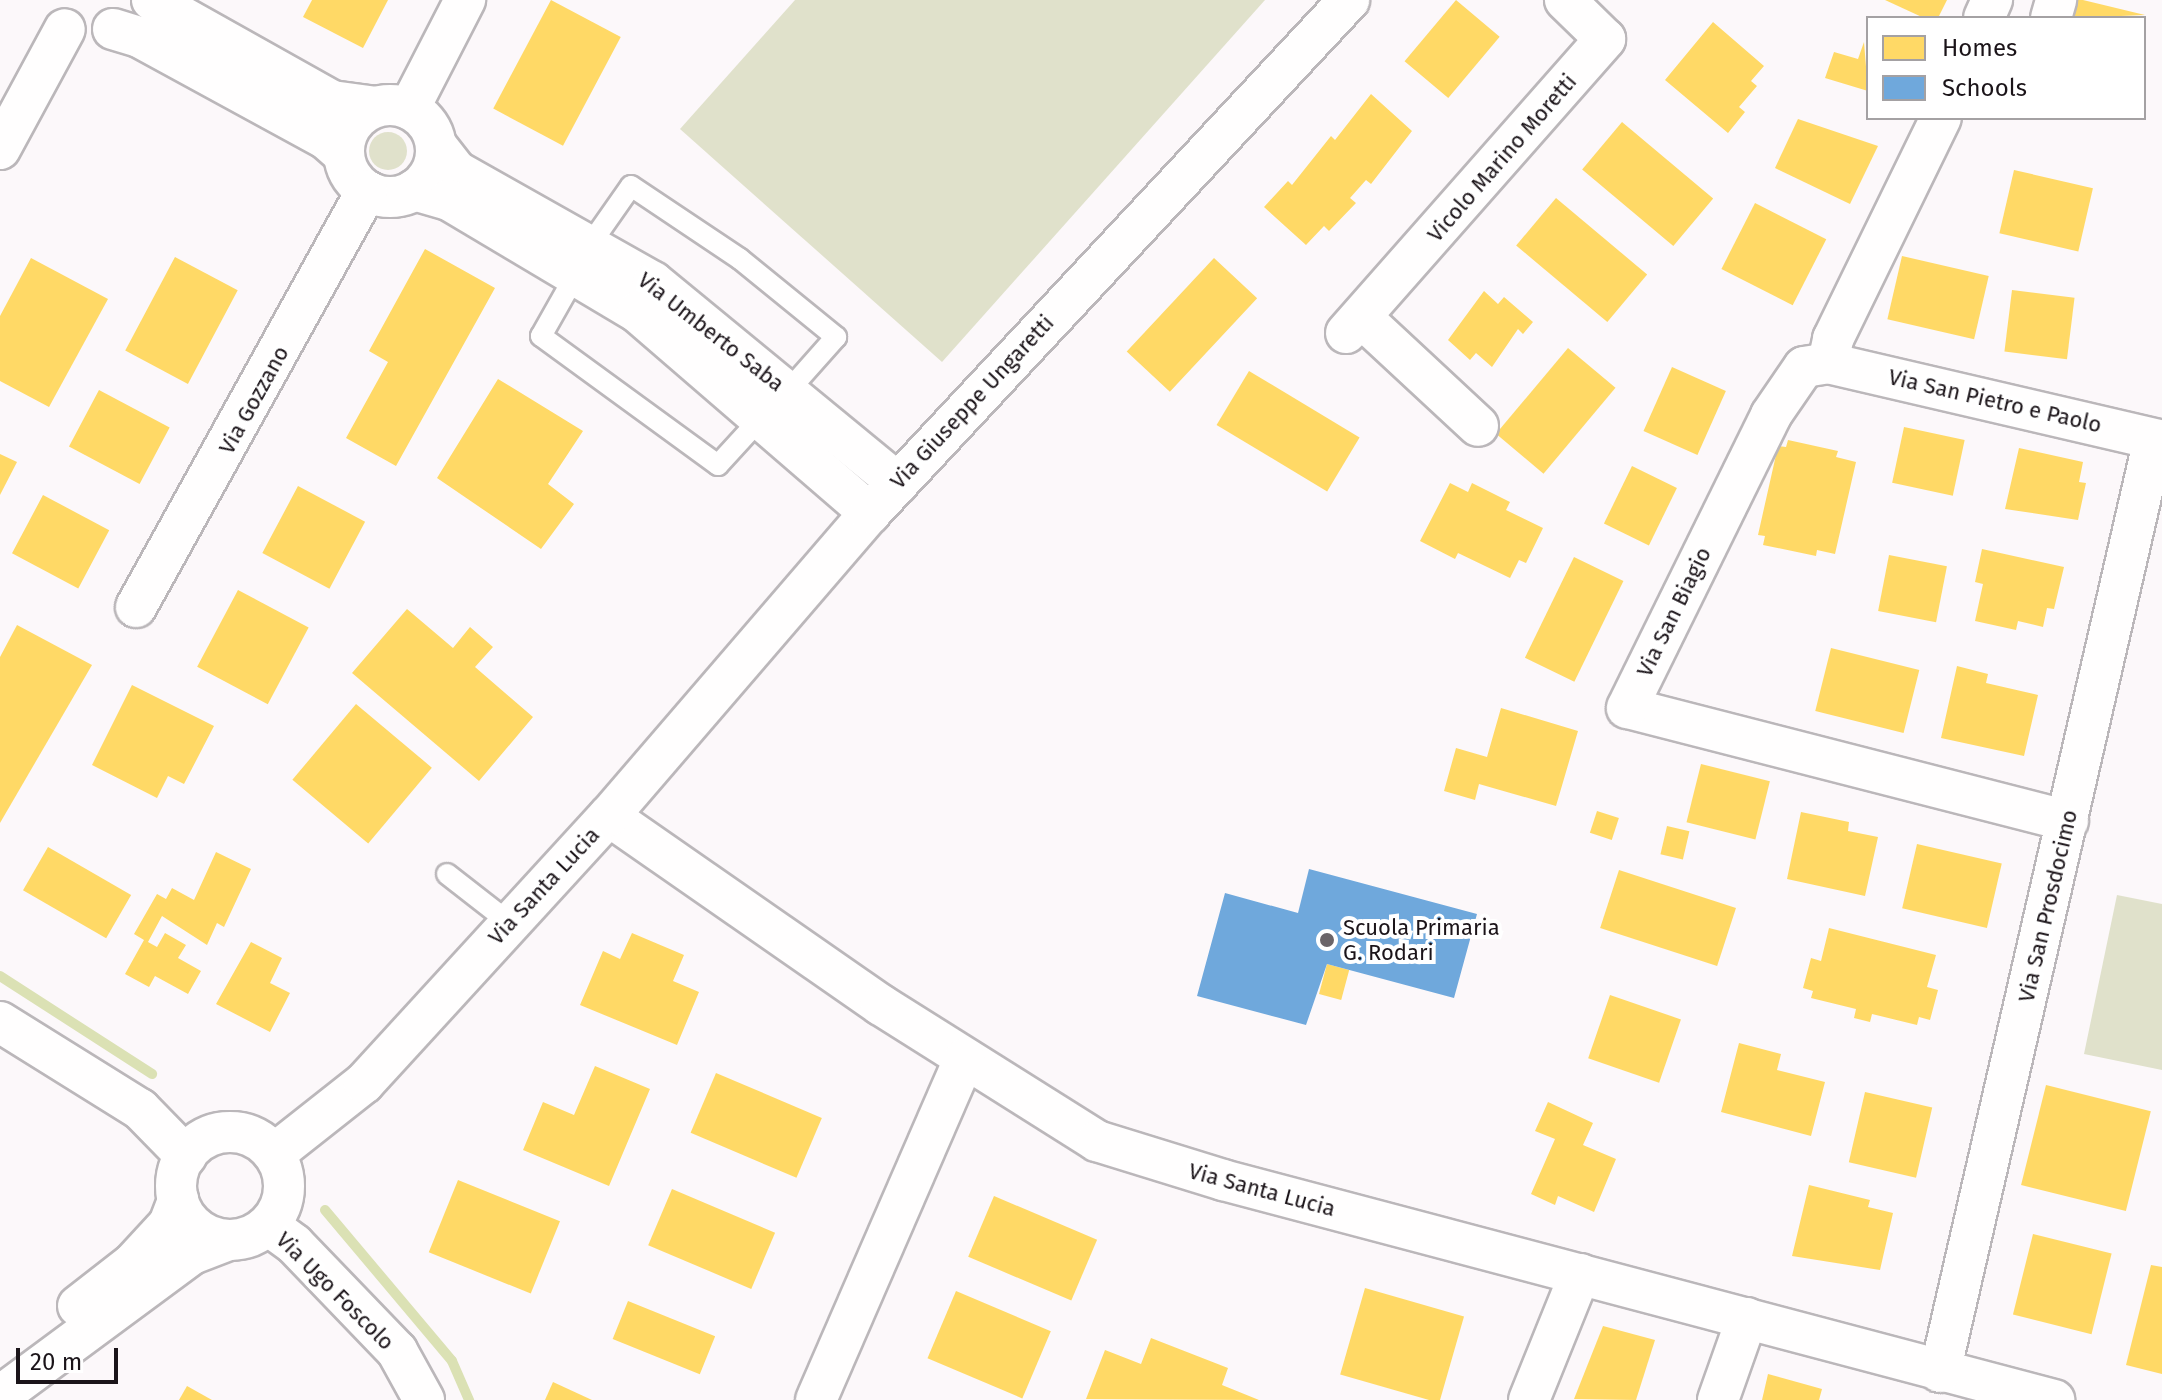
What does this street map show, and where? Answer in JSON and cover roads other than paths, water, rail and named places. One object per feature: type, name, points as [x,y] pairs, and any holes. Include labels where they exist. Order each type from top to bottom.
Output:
[{"type":"street","points":[[0,149],[55,14],[88,35],[124,15],[139,37],[326,139],[343,154],[355,181],[367,191],[391,197],[414,190],[432,171],[436,145],[431,130],[392,108],[332,101],[152,0]]},
{"type":"street","points":[[343,154],[348,130],[392,108],[465,0]]},
{"type":"street","name":"Via Giuseppe Ungaretti","points":[[609,816],[870,513],[1349,0]]},
{"type":"street","name":"Vicolo Marino Moretti","points":[[1478,426],[1355,326],[1605,39],[1565,0]]},
{"type":"street","points":[[1828,363],[1833,339],[1941,122]]},
{"type":"street","name":"Via Umberto Saba","points":[[436,145],[456,171],[582,261],[637,312],[898,483]]},
{"type":"street","name":"Via Umberto Saba","points":[[414,190],[449,200],[582,261]]},
{"type":"street","name":"Via Gozzano","points":[[136,607],[367,191]]},
{"type":"street","name":"Via San Pietro e Paolo","points":[[1828,363],[2158,440]]},
{"type":"street","name":"Via San Biagio","points":[[1828,363],[1804,367],[1777,403],[1627,708],[2068,821]]},
{"type":"street","name":"Via Umberto Saba","points":[[775,404],[870,513]]},
{"type":"street","name":"Via San Prosdocimo","points":[[1940,1372],[2158,440]]},
{"type":"street","name":"Via Santa Lucia","points":[[274,1154],[364,1083],[609,816],[964,1059],[1097,1141],[1145,1158],[2047,1399]]},
{"type":"street","points":[[0,1022],[140,1109],[186,1156]]},
{"type":"street","points":[[816,1400],[964,1059]]},
{"type":"street","points":[[228,1240],[197,1228],[178,1200],[176,1185],[186,1156],[205,1139],[229,1132],[247,1134],[274,1154]]},
{"type":"street","name":"Via Ugo Foscolo","points":[[0,1396],[192,1254],[268,1225],[283,1198],[281,1168],[274,1154]]},
{"type":"street","points":[[0,1365],[133,1263],[169,1224],[178,1200]]},
{"type":"street","name":"Via Ugo Foscolo","points":[[268,1225],[294,1244],[397,1351],[424,1400]]},
{"type":"street","points":[[1529,1400],[1580,1274]]},
{"type":"street","points":[[1718,1400],[1747,1318]]},
{"type":"lane","points":[[631,186],[740,259],[836,337],[718,465],[541,336],[582,261],[631,186]]},
{"type":"lane","points":[[447,874],[510,923]]},
{"type":"waterway","points":[[0,976],[152,1074]]},
{"type":"waterway","points":[[325,1210],[452,1361],[469,1400]]},
{"type":"place","name":"Scuola Primaria G. Rodari","points":[[1327,940]]}]
